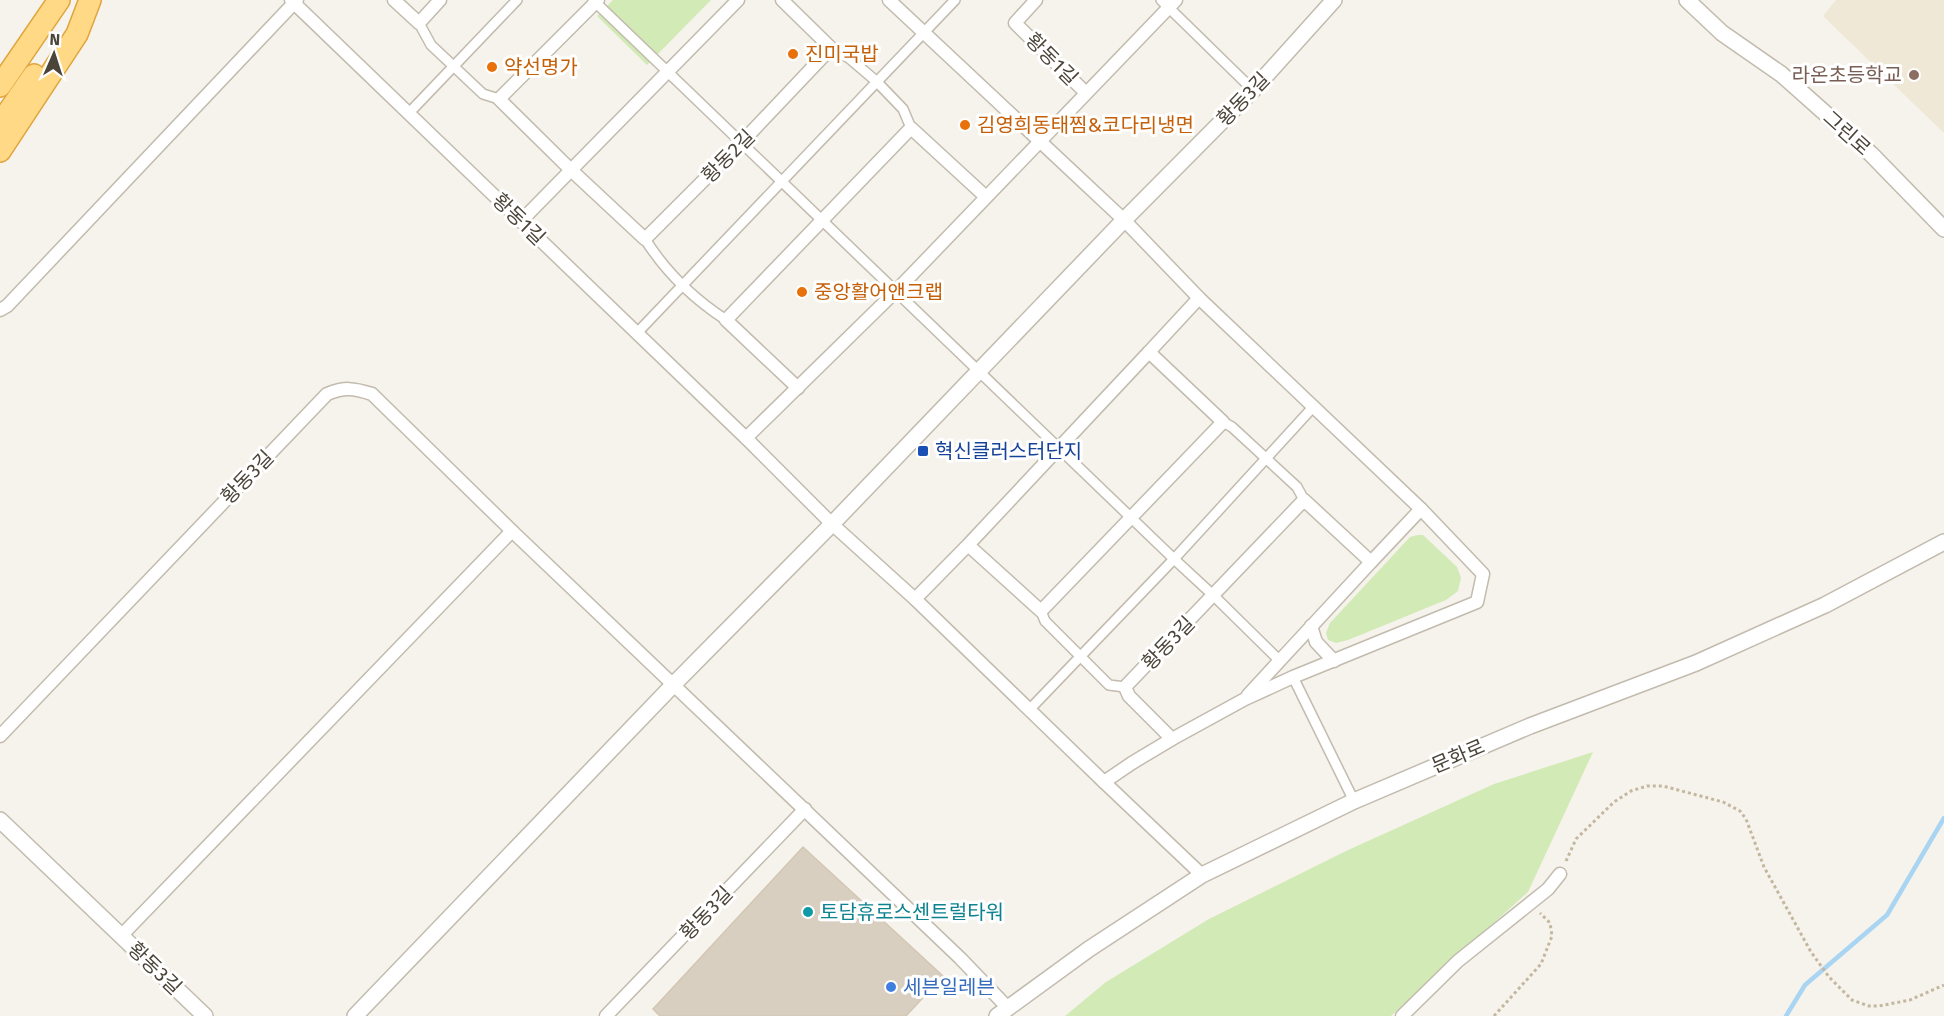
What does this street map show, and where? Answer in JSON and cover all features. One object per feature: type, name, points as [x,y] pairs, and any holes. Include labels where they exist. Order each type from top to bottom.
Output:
[{"type":"highway","points":[[0,86],[59,0]]},
{"type":"highway","points":[[0,124],[85,0]]},
{"type":"highway","points":[[0,151],[77,34],[90,0]]},
{"type":"street","points":[[394,0],[418,23],[431,45],[483,94],[499,99],[645,239],[659,262],[707,308],[726,320],[798,388]]},
{"type":"street","points":[[418,23],[440,0]]},
{"type":"street","points":[[408,114],[517,0]]},
{"type":"street","points":[[521,221],[738,0]]},
{"type":"street","points":[[782,0],[831,48],[849,58],[876,81],[903,109],[911,128],[986,197]]},
{"type":"street","points":[[889,0],[1124,220],[1199,298],[1421,509],[1483,574],[1477,602],[1245,699],[1131,763],[1104,782]]},
{"type":"street","points":[[636,334],[955,0]]},
{"type":"street","name":"황동1길","points":[[1036,0],[1015,22],[1086,92]]},
{"type":"street","name":"황동3길","points":[[355,1016],[674,684],[1253,90],[1334,0]]},
{"type":"street","name":"그린로","points":[[1687,0],[1722,33],[1781,74],[1806,96],[1871,154],[1944,229]]},
{"type":"street","points":[[0,310],[7,306],[294,1]]},
{"type":"street","name":"황동1길","points":[[294,1],[832,524]]},
{"type":"street","points":[[499,99],[596,1],[1279,660]]},
{"type":"street","points":[[1168,2],[1253,90]]},
{"type":"street","name":"황동1길","points":[[746,438],[896,291],[1040,141],[1168,2]]},
{"type":"street","name":"황동2길","points":[[645,239],[742,142],[831,48]]},
{"type":"street","points":[[726,320],[911,128]]},
{"type":"street","points":[[915,599],[1199,298]]},
{"type":"street","points":[[1149,352],[1223,422],[1232,426],[1297,486],[1304,500],[1371,562]]},
{"type":"street","name":"황동3길","points":[[0,736],[327,394],[342,388],[356,389],[372,394],[512,531],[960,958],[1003,1012]]},
{"type":"street","points":[[1029,710],[1314,406]]},
{"type":"street","points":[[1041,611],[1223,422]]},
{"type":"street","name":"황동3길","points":[[1125,687],[1304,500]]},
{"type":"street","points":[[1245,699],[1421,509]]},
{"type":"street","points":[[832,524],[915,599],[1202,875]]},
{"type":"street","name":"황동3길","points":[[205,1016],[121,936],[512,531]]},
{"type":"street","name":"문화로","points":[[1003,1012],[1089,949],[1202,875],[1354,801],[1530,726],[1696,663],[1825,605],[1944,542]]},
{"type":"street","points":[[968,545],[1041,611],[1045,621],[1109,685],[1125,687],[1129,696],[1172,739]]},
{"type":"street","points":[[1311,626],[1316,642],[1334,661]]},
{"type":"street","points":[[1293,677],[1354,801]]},
{"type":"street","name":"황동3길","points":[[606,1016],[805,809]]},
{"type":"street","points":[[0,820],[121,936]]},
{"type":"street","points":[[1402,1016],[1458,961],[1548,889],[1560,874]]},
{"type":"path","points":[[1560,874],[1576,839],[1614,802],[1630,791],[1647,786],[1663,786],[1723,802],[1740,811],[1746,819],[1764,867],[1811,952],[1829,977],[1852,1000],[1869,1006],[1879,1006],[1910,1000],[1944,985]]},
{"type":"path","points":[[1494,1016],[1541,964],[1552,936],[1550,923],[1531,903]]},
{"type":"shaded area","name":"라온초등학교","points":[[1836,0],[1944,0],[1944,133],[1823,16]]},
{"type":"green space","points":[[613,0],[711,0],[647,65],[597,16]]},
{"type":"green space","points":[[1423,535],[1457,567],[1461,578],[1458,591],[1446,600],[1348,640],[1336,643],[1328,640],[1326,633],[1330,623],[1410,537]]},
{"type":"green space","points":[[1593,752],[1528,892],[1391,1016],[1065,1016],[1106,982],[1209,919],[1346,851],[1494,784]]},
{"type":"building","name":"토담휴로스센트럴타워","points":[[803,847],[943,976],[906,1016],[660,1016],[653,1009]]},
{"type":"waterway","points":[[1786,1016],[1805,985],[1887,915],[1944,818]]},
{"type":"place","name":"진미국밥","points":[[793,54]]},
{"type":"place","name":"약선명가","points":[[492,67]]},
{"type":"place","name":"라온초등학교","points":[[1914,75]]},
{"type":"place","name":"김영희동태찜&코다리냉면","points":[[965,125]]},
{"type":"place","name":"중앙활어앤크랩","points":[[802,292]]},
{"type":"place","name":"혁신클러스터단지","points":[[923,451]]},
{"type":"place","name":"토담휴로스센트럴타워","points":[[808,912]]},
{"type":"place","name":"세븐일레븐","points":[[891,987]]}]
